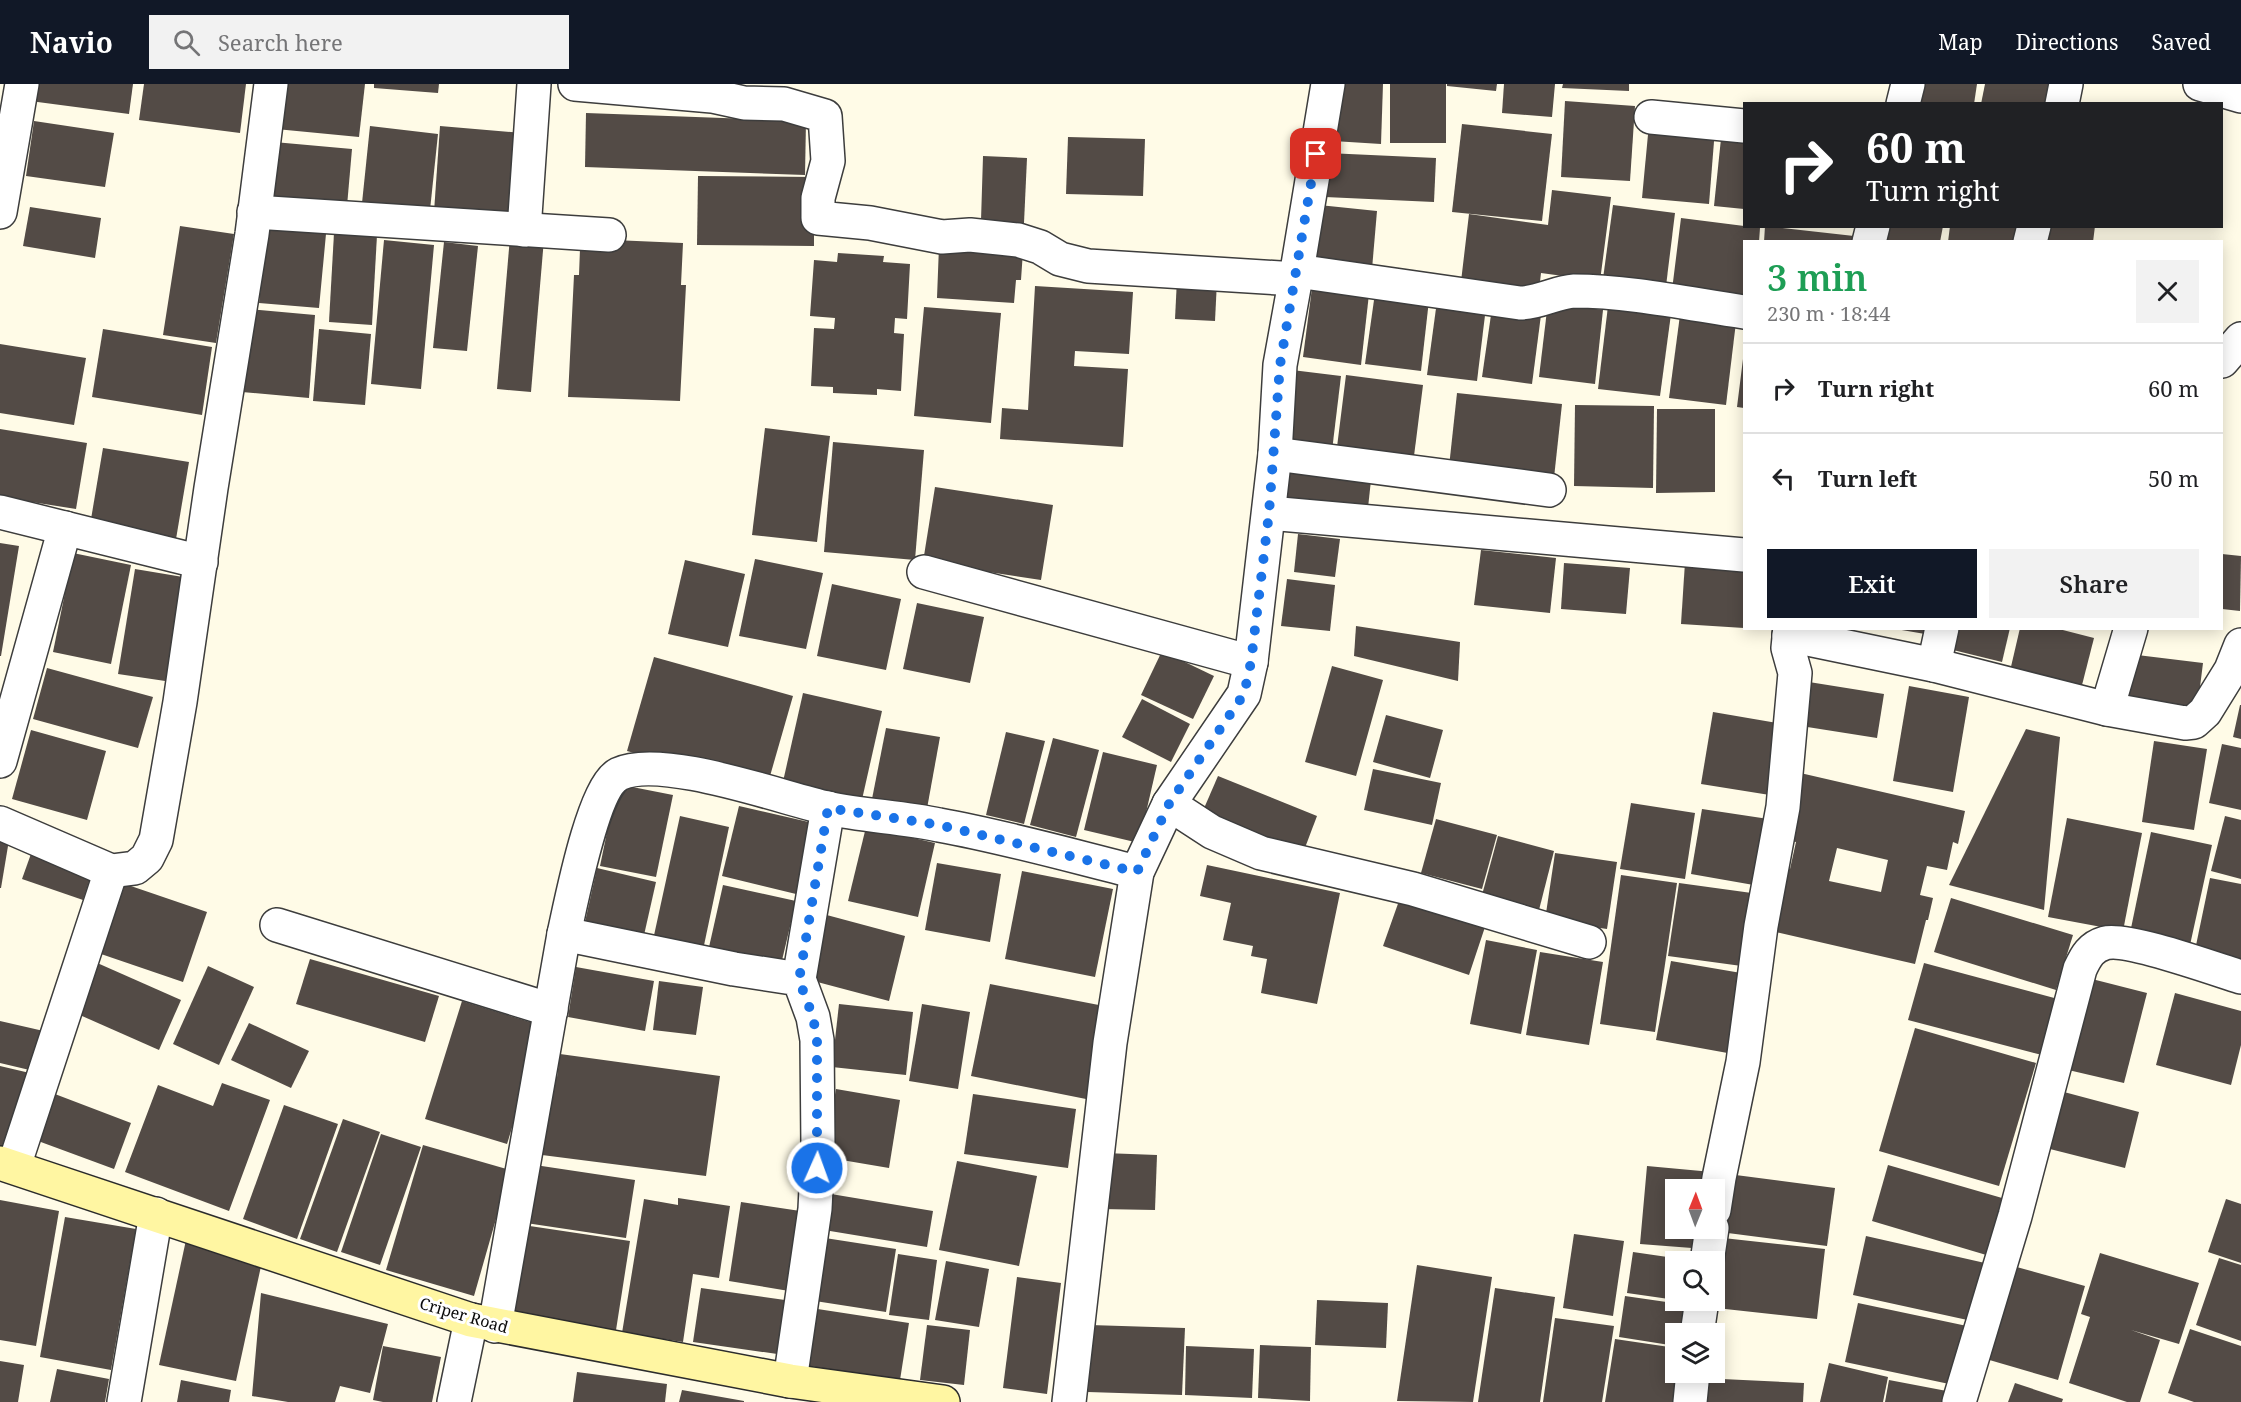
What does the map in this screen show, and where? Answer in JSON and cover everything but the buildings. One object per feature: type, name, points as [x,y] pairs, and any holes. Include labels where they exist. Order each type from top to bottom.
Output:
[{"type":"main road","name":"Criper Road","points":[[7,1164],[483,1323],[790,1381],[944,1402]]},
{"type":"street","points":[[0,212],[22,84]]},
{"type":"street","points":[[0,823],[111,871],[135,868],[147,858],[156,840],[180,702],[252,234],[271,84]]},
{"type":"street","points":[[524,230],[534,84]]},
{"type":"street","points":[[575,84],[712,96],[744,103],[784,104],[825,116],[828,161],[818,198],[818,218],[870,223],[942,237],[970,235],[1018,240],[1040,247],[1060,259],[1088,266],[1297,275],[1520,303],[1534,303],[1573,291],[1644,297],[1743,312]]},
{"type":"street","points":[[1069,1402],[1110,1043],[1137,872],[1169,804],[1244,694],[1251,662],[1275,454],[1280,365],[1328,84]]},
{"type":"street","points":[[1904,102],[1908,84]]},
{"type":"street","points":[[2062,102],[2066,84]]},
{"type":"street","points":[[2200,84],[2241,96]]},
{"type":"street","points":[[1651,117],[1743,126]]},
{"type":"street","points":[[254,212],[609,235]]},
{"type":"street","points":[[2223,360],[2241,339]]},
{"type":"street","points":[[1275,454],[1549,490]]},
{"type":"street","points":[[0,512],[201,562]]},
{"type":"street","points":[[1269,513],[1743,555]]},
{"type":"street","points":[[0,761],[65,528]]},
{"type":"street","points":[[924,572],[1251,662]]},
{"type":"street","points":[[1934,665],[1942,630]]},
{"type":"street","points":[[2107,708],[2130,630]]},
{"type":"street","points":[[1719,1179],[1743,1062],[1761,926],[1783,807],[1795,674],[1788,648],[1790,632],[2107,708],[2185,723],[2194,722],[2205,712],[2231,669],[2241,645]]},
{"type":"street","points":[[454,1402],[483,1323],[551,1010],[564,934],[579,867],[595,813],[608,783],[619,774],[662,768],[828,808],[939,825],[1137,872]]},
{"type":"street","points":[[1169,804],[1212,832],[1261,853],[1413,889],[1589,942]]},
{"type":"street","points":[[790,1381],[815,1209],[818,1148],[817,1040],[813,1017],[799,980],[828,808]]},
{"type":"street","points":[[7,1164],[111,871]]},
{"type":"street","points":[[277,925],[551,1010]]},
{"type":"street","points":[[564,934],[799,980]]},
{"type":"street","points":[[1959,1402],[2012,1227],[2080,969],[2089,951],[2106,942],[2128,943],[2241,978]]},
{"type":"street","points":[[124,1402],[156,1214]]},
{"type":"street","points":[[1690,1402],[1693,1383]]},
{"type":"route","points":[[817,1168],[817,1040],[813,1017],[799,980],[828,808],[939,825],[1137,872],[1169,804],[1244,694],[1251,662],[1269,513],[1280,365],[1316,154]]}]
